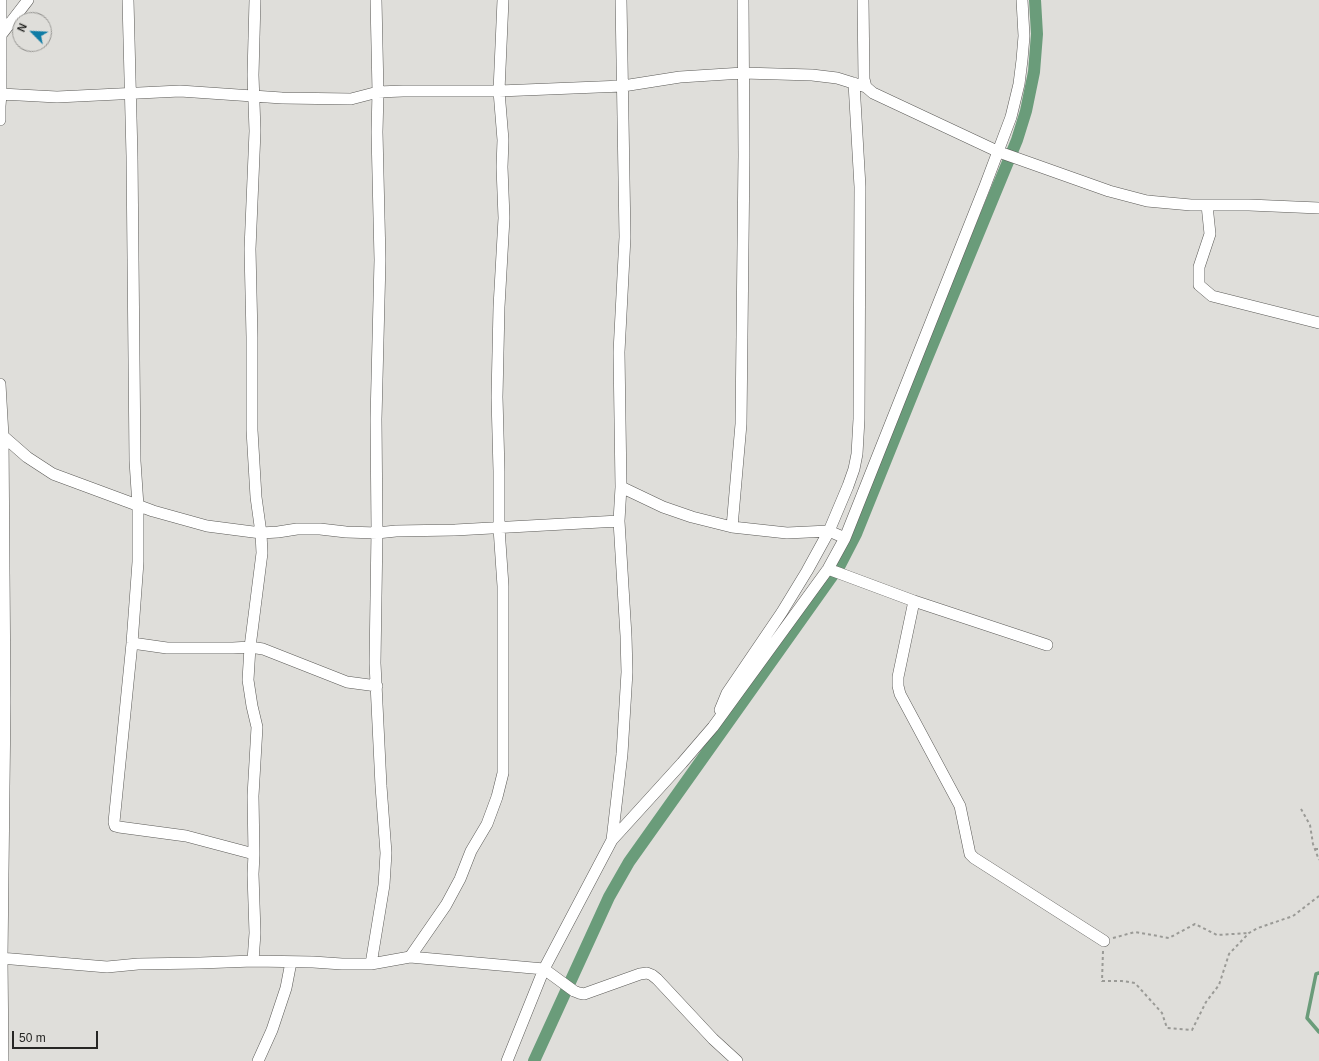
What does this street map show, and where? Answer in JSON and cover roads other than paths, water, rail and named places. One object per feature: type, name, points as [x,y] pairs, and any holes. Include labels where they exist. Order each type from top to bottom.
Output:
[{"type":"street","points":[[0,120],[1,0]]},
{"type":"street","points":[[1,35],[28,0]]},
{"type":"street","points":[[128,0],[134,461],[138,506],[138,562],[132,644],[114,822],[115,826],[186,836],[254,854]]},
{"type":"street","points":[[253,961],[255,933],[253,796],[257,727],[248,680],[250,647],[262,553],[256,497],[252,430],[252,321],[250,249],[253,191],[253,75],[255,0]]},
{"type":"street","points":[[371,964],[384,885],[386,853],[375,662],[377,533],[376,419],[380,260],[376,0]]},
{"type":"street","points":[[410,958],[446,906],[460,879],[471,851],[487,824],[497,797],[502,773],[503,586],[499,528],[497,396],[499,308],[504,218],[502,167],[503,140],[499,91],[502,0]]},
{"type":"street","points":[[612,840],[622,754],[627,672],[619,521],[622,487],[619,352],[625,237],[621,0]]},
{"type":"street","points":[[732,527],[741,424],[744,156],[743,0]]},
{"type":"street","points":[[863,0],[864,79],[866,87]]},
{"type":"street","points":[[506,1061],[544,969],[612,840],[713,727],[828,569],[845,538],[999,152],[1011,117],[1019,84],[1022,60],[1024,36],[1022,0]]},
{"type":"street","points":[[1,94],[57,97],[180,91],[254,97],[351,99],[378,92],[499,91],[623,86],[680,77],[743,73],[812,74],[837,78],[866,87],[873,93],[999,152],[1109,191],[1147,201],[1190,205],[1257,205],[1319,208]]},
{"type":"street","points":[[713,727],[727,693],[782,612],[829,531],[848,486],[858,454],[860,187],[854,83]]},
{"type":"street","points":[[1207,205],[1210,234],[1199,267],[1199,285],[1212,296],[1319,323]]},
{"type":"street","points":[[0,384],[3,436],[5,702],[1,958],[3,1061]]},
{"type":"street","points":[[3,436],[27,457],[53,474],[138,506],[180,520],[207,526],[261,533],[297,529],[320,529],[377,533],[619,521]]},
{"type":"street","points":[[622,487],[663,508],[732,527],[787,533],[829,531],[845,538]]},
{"type":"street","points":[[828,569],[914,601],[1047,645]]},
{"type":"street","points":[[914,601],[898,677],[898,686],[900,694],[960,806],[970,854],[974,858],[1104,940]]},
{"type":"street","points":[[132,644],[168,648],[250,647],[263,649],[347,682],[377,686]]},
{"type":"street","points":[[1,958],[107,967],[138,964],[253,961],[371,964],[410,958],[544,969],[579,993],[584,994],[640,974],[647,974],[652,975],[713,1040],[737,1061]]},
{"type":"street","points":[[258,1061],[272,1030],[286,988],[291,962]]},
{"type":"waterway","points":[[534,1061],[609,897],[629,862],[840,565],[856,534],[1017,140],[1026,111],[1034,72],[1037,34],[1035,0]]},
{"type":"waterway","points":[[1319,973],[1316,974],[1307,1018],[1319,1032]]}]
